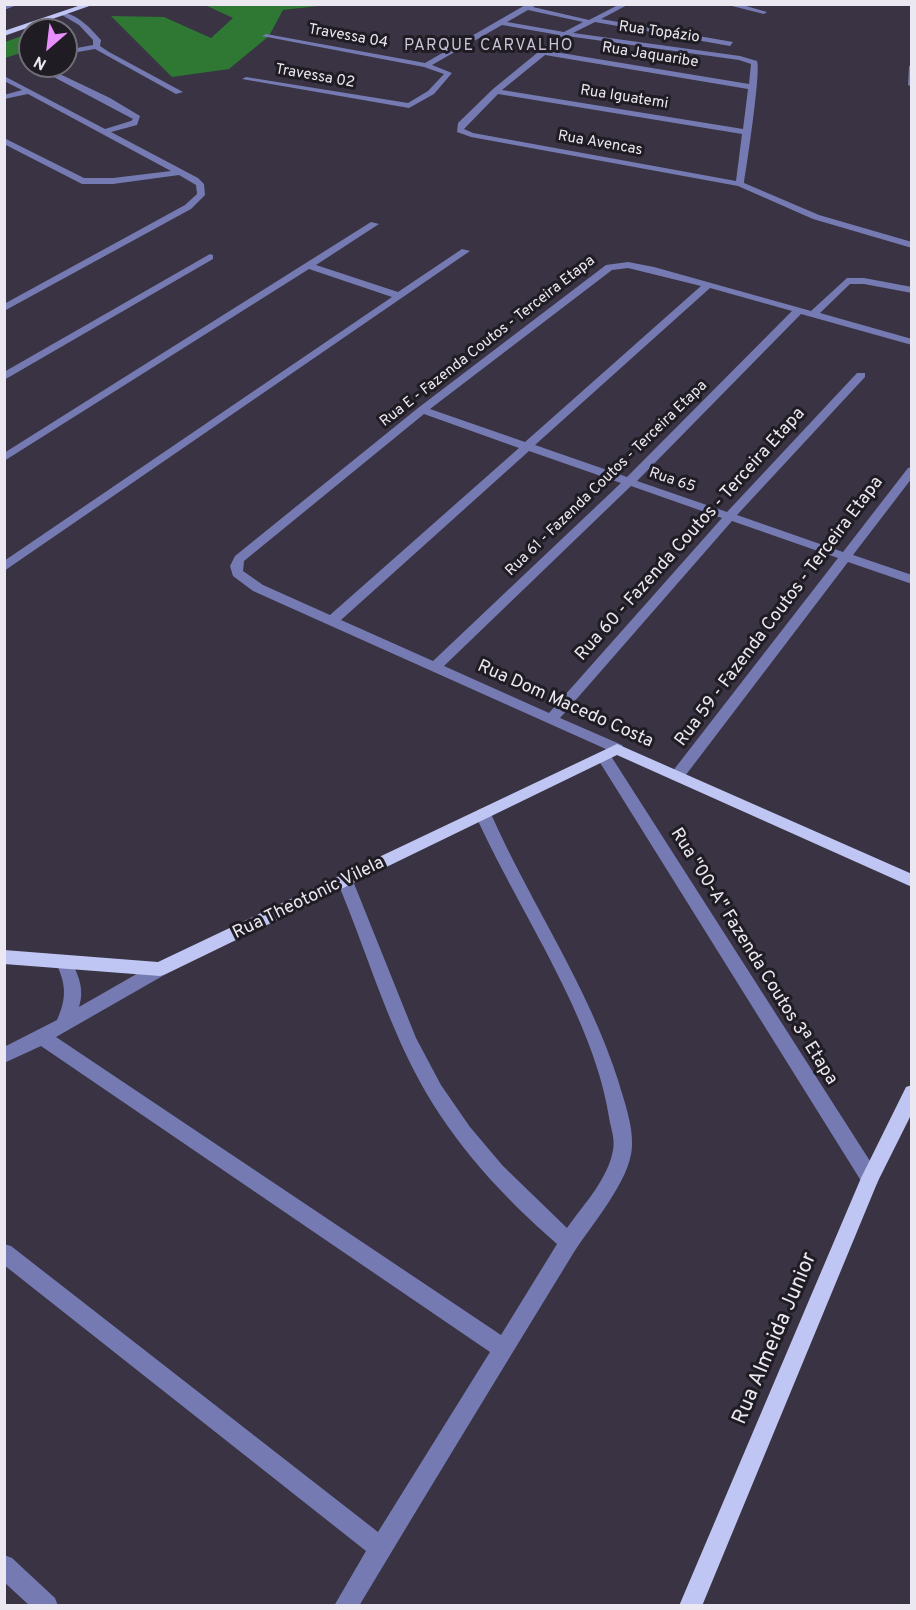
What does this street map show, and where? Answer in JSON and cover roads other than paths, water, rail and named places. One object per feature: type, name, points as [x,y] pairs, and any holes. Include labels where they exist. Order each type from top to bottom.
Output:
[{"type":"main road","points":[[4,34],[86,5]]},
{"type":"main road","name":"Rua Dom Macedo Costa","points":[[610,753],[677,776],[912,881]]},
{"type":"main road","name":"Rua Theotonic Vilela","points":[[159,969],[610,753]]},
{"type":"main road","points":[[4,957],[159,969]]},
{"type":"main road","name":"Rua Almeida Junior","points":[[690,1605],[870,1178],[912,1093]]},
{"type":"street","points":[[4,8],[15,4]]},
{"type":"street","points":[[496,91],[565,34],[626,4]]},
{"type":"street","points":[[726,4],[765,12]]},
{"type":"street","points":[[426,65],[437,61],[531,6]]},
{"type":"street","name":"Rua Topázio","points":[[531,6],[593,21],[730,44]]},
{"type":"street","points":[[64,14],[75,19],[93,35],[97,40],[96,47]]},
{"type":"street","name":"Rua Topázio","points":[[503,23],[748,60],[755,66],[753,87]]},
{"type":"street","name":"Travessa 04","points":[[266,36],[426,65]]},
{"type":"street","points":[[78,50],[96,47],[179,92]]},
{"type":"street","name":"Rua Jaquaribe","points":[[542,52],[753,87]]},
{"type":"street","name":"Travessa 02","points":[[246,79],[409,106],[443,81],[448,73],[426,65]]},
{"type":"street","points":[[912,68],[910,75],[912,85]]},
{"type":"street","points":[[4,78],[200,184],[201,195],[171,218],[4,308]]},
{"type":"street","points":[[62,78],[107,100],[137,118],[134,123],[104,132]]},
{"type":"street","points":[[740,184],[753,87]]},
{"type":"street","points":[[4,97],[29,91]]},
{"type":"street","name":"Rua Avencas","points":[[496,91],[461,125],[460,130],[471,135],[740,184],[816,217],[912,245]]},
{"type":"street","name":"Rua Iguatemi","points":[[496,91],[747,132]]},
{"type":"street","points":[[4,140],[82,181],[113,181],[178,172]]},
{"type":"street","points":[[4,458],[374,224]]},
{"type":"street","points":[[4,567],[465,251]]},
{"type":"street","points":[[4,377],[210,257]]},
{"type":"street","points":[[309,266],[399,296]]},
{"type":"street","name":"Rua E - Fazenda Coutos - Terceira Etapa","points":[[252,546],[422,410],[609,267],[638,266],[912,342]]},
{"type":"street","points":[[813,314],[847,281],[864,281],[912,290]]},
{"type":"street","points":[[332,621],[708,285]]},
{"type":"street","name":"Rua 61 - Fazenda Coutos - Terceira Etapa","points":[[435,668],[629,482],[799,310]]},
{"type":"street","name":"Rua 60 - Fazenda Coutos - Terceira Etapa","points":[[550,720],[729,517],[861,375]]},
{"type":"street","name":"Rua 65","points":[[422,410],[912,580]]},
{"type":"street","name":"Rua 59 - Fazenda Coutos - Terceira Etapa","points":[[677,776],[912,470]]},
{"type":"street","name":"Rua Dom Macedo Costa","points":[[252,546],[239,559],[236,566],[237,573],[258,588],[550,720],[610,753]]},
{"type":"street","name":"Rua \"00-A\" Fazenda Coutos 3ª Etapa","points":[[610,753],[870,1178]]},
{"type":"street","points":[[345,1605],[568,1242],[618,1166],[623,1147],[622,1128],[603,1061],[578,1000],[498,848],[483,814]]},
{"type":"street","points":[[345,880],[371,940],[399,1017],[435,1091],[477,1150],[514,1192],[568,1242]]},
{"type":"street","points":[[64,963],[74,981],[74,1002],[64,1023]]},
{"type":"street","name":"Rua Theotonic Vilela","points":[[4,1056],[42,1037],[159,969]]},
{"type":"street","points":[[42,1037],[504,1349]]},
{"type":"street","points":[[4,1253],[379,1547]]},
{"type":"street","points":[[4,1566],[47,1605]]},
{"type":"district","name":"PARQUE CARVALHO","points":[[489,47]]}]
